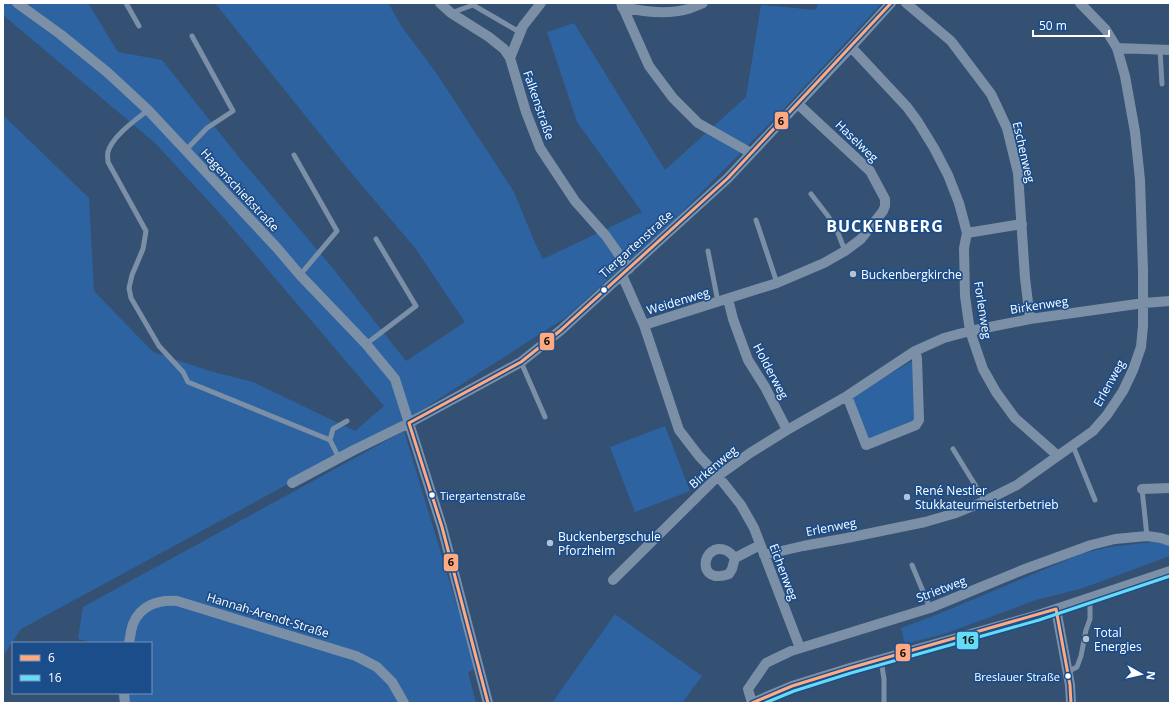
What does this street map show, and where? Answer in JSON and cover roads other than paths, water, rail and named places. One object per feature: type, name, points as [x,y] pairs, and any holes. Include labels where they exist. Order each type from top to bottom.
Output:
[{"type":"street","name":"Hagenschießstraße","points":[[17,3],[60,34],[101,67],[148,110],[277,248],[300,275],[366,344],[394,379],[442,528],[488,703]]},
{"type":"street","name":"Falkenstraße","points":[[440,3],[451,13],[504,48],[510,58],[526,112],[540,148],[575,201],[606,236],[625,272]]},
{"type":"street","points":[[510,58],[523,26],[541,3]]},
{"type":"street","points":[[621,5],[643,11],[671,12],[688,9],[703,3]]},
{"type":"street","name":"Tiergartenstraße","points":[[292,483],[409,423],[521,362],[561,330],[728,178],[891,3]]},
{"type":"street","name":"Eschenweg","points":[[906,3],[951,41],[991,94],[1007,128],[1018,174],[1025,278],[1030,319]]},
{"type":"street","name":"Erlenweg","points":[[735,558],[762,550],[803,546],[925,522],[956,513],[985,502],[1017,485],[1092,431],[1107,415],[1123,391],[1133,370],[1141,347],[1143,326],[1144,303],[1139,174],[1135,132],[1127,83],[1118,48],[1106,30],[1080,3]]},
{"type":"street","points":[[621,5],[649,66],[673,98],[698,123],[751,153]]},
{"type":"street","name":"Forlenweg","points":[[851,47],[907,107],[934,148],[948,175],[967,233],[964,248],[965,296],[970,331],[983,369],[996,392],[1015,418],[1058,456]]},
{"type":"street","points":[[1118,48],[1165,50]]},
{"type":"street","name":"Haselweg","points":[[798,104],[870,171],[885,199],[885,206]]},
{"type":"street","name":"Weidenweg","points":[[644,325],[777,283],[824,263],[845,251],[861,239],[876,221],[885,206]]},
{"type":"street","points":[[967,233],[1022,224]]},
{"type":"street","name":"Eichenweg","points":[[625,272],[679,430],[741,505],[754,528],[800,648]]},
{"type":"street","name":"Holderweg","points":[[723,301],[733,319],[748,360],[765,387],[787,430]]},
{"type":"street","name":"Birkenweg","points":[[613,580],[718,476],[750,453],[847,396],[915,351],[944,338],[970,331],[1030,319],[1144,303],[1170,301]]},
{"type":"street","points":[[847,396],[866,445],[916,425],[918,420],[917,358],[915,351]]},
{"type":"street","points":[[1142,489],[1170,488]]},
{"type":"street","name":"Strietweg","points":[[1170,541],[1147,536],[1115,539],[1091,545],[1025,569],[930,608],[800,648],[766,663],[748,689],[752,703],[792,686],[1056,609],[1170,571]]},
{"type":"street","name":"Hannah-Arendt-Straße","points":[[129,642],[133,624],[143,609],[161,601],[177,601],[356,656],[377,667],[392,682],[404,703]]},
{"type":"street","points":[[1056,609],[1071,703]]},
{"type":"lane","points":[[126,3],[139,26]]},
{"type":"lane","points":[[451,13],[473,5],[516,30],[523,26]]},
{"type":"lane","points":[[185,150],[207,128],[233,111],[192,36]]},
{"type":"lane","points":[[1162,84],[1165,50]]},
{"type":"lane","points":[[148,110],[118,136],[107,153],[108,162],[131,201],[146,231],[143,249],[132,275],[129,288],[131,298],[143,320],[159,346],[183,372],[188,382],[330,440],[339,458]]},
{"type":"lane","points":[[294,155],[337,231],[300,275]]},
{"type":"lane","points":[[810,194],[828,216],[838,233],[845,251]]},
{"type":"lane","points":[[756,220],[777,283]]},
{"type":"lane","points":[[366,344],[416,306],[376,239]]},
{"type":"lane","name":"Weidenweg","points":[[708,251],[723,301]]},
{"type":"lane","points":[[521,362],[545,418]]},
{"type":"lane","points":[[330,440],[333,429],[347,421]]},
{"type":"lane","points":[[1073,446],[1095,500]]},
{"type":"lane","points":[[953,449],[985,502]]},
{"type":"lane","points":[[1142,489],[1147,536]]},
{"type":"lane","points":[[912,565],[930,608]]},
{"type":"lane","points":[[1067,672],[1077,667],[1081,656],[1086,630],[1090,619],[1090,598]]},
{"type":"lane","points":[[881,660],[884,679],[884,703]]},
{"type":"place","name":"Buckenbergkirche","points":[[853,274]]},
{"type":"place","name":"Tiergartenstraße","points":[[432,495]]},
{"type":"place","name":"René Nestler Stukkateurmeisterbetrieb","points":[[907,497]]},
{"type":"place","name":"Buckenbergschule Pforzheim","points":[[550,543]]},
{"type":"place","name":"Total Energies","points":[[1086,639]]},
{"type":"place","name":"Breslauer Straße","points":[[1068,676]]},
{"type":"district","name":"BUCKENBERG","points":[[885,226]]}]
